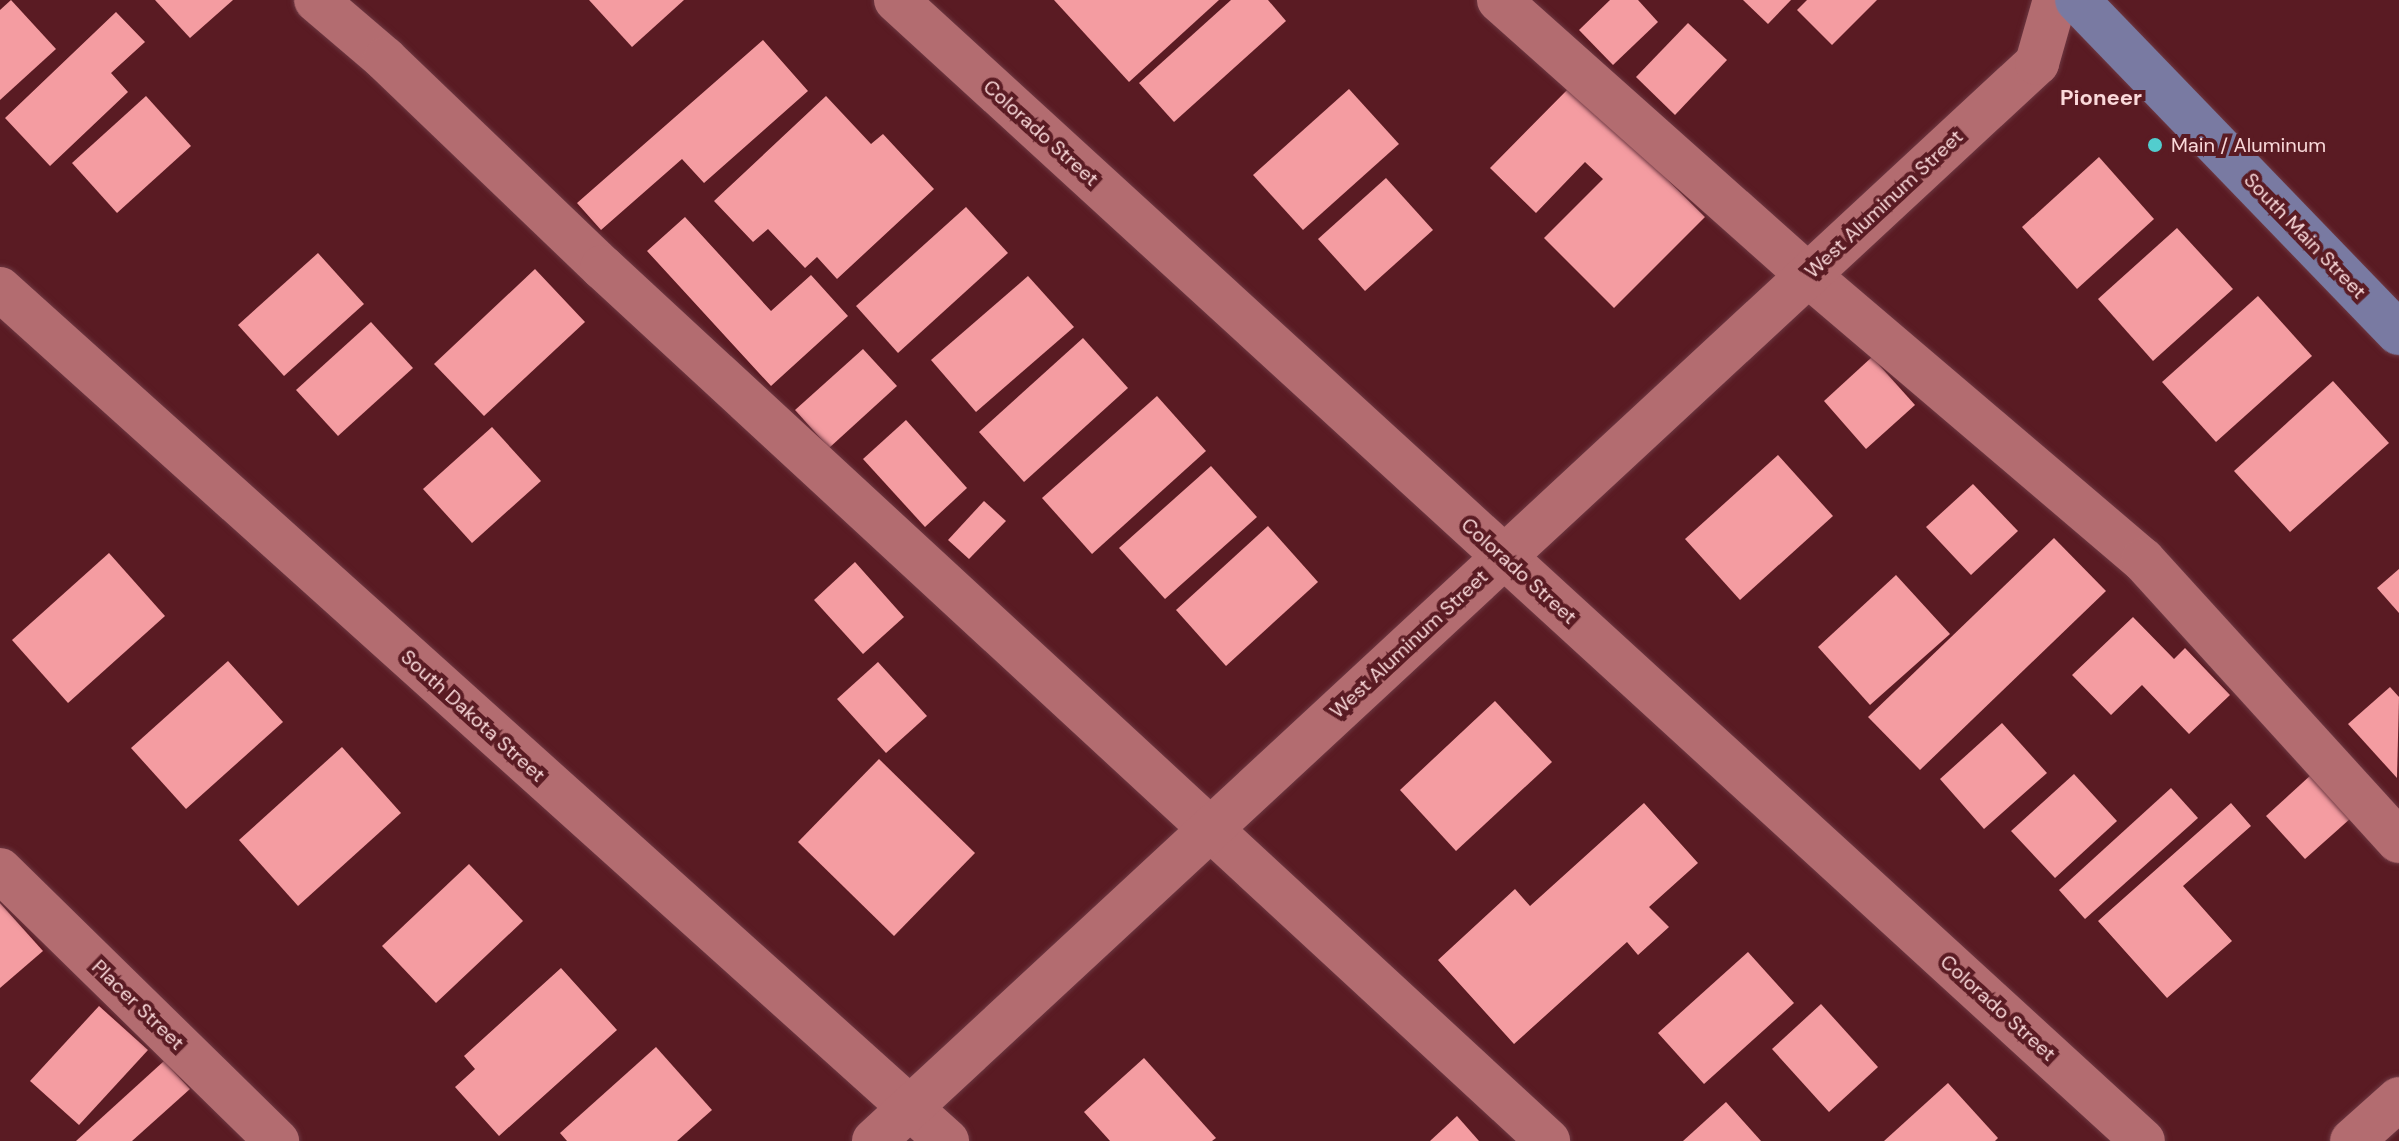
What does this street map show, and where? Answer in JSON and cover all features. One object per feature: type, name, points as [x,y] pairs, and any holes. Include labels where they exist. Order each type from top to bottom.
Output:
[{"type":"main road","name":"South Main Street","points":[[2077,0],[2399,333]]},
{"type":"street","points":[[316,0],[385,59],[602,267],[1126,752],[1212,827],[1548,1141]]},
{"type":"street","name":"Colorado Street","points":[[896,0],[2143,1141]]},
{"type":"street","points":[[1499,0],[1808,275],[2143,560],[2399,841]]},
{"type":"street","name":"West Aluminum Street","points":[[874,1141],[2037,63],[2055,0]]},
{"type":"street","name":"South Dakota Street","points":[[0,289],[947,1141]]},
{"type":"street","name":"Placer Street","points":[[0,870],[277,1141]]},
{"type":"street","points":[[2352,1141],[2399,1099]]},
{"type":"building","points":[[11,0],[56,49],[0,100],[0,10]]},
{"type":"building","points":[[155,0],[233,0],[190,38]]},
{"type":"building","points":[[589,0],[684,0],[632,47]]},
{"type":"building","points":[[1054,0],[1219,0],[1129,82]]},
{"type":"building","points":[[1231,0],[1268,0],[1286,21],[1174,122],[1139,83]]},
{"type":"building","points":[[1610,0],[1638,0],[1658,22],[1613,65],[1579,30]]},
{"type":"building","points":[[1743,0],[1791,0],[1768,24]]},
{"type":"building","points":[[1807,0],[1877,0],[1832,45],[1797,10]]},
{"type":"building","points":[[116,12],[145,42],[111,73],[128,92],[50,166],[5,118]]},
{"type":"building","points":[[1688,23],[1727,60],[1675,115],[1636,77]]},
{"type":"building","points":[[763,40],[808,91],[704,183],[682,159],[601,230],[577,203]]},
{"type":"building","points":[[1572,85],[1705,217],[1614,308],[1544,238],[1603,179],[1585,162],[1536,213],[1490,168]]},
{"type":"building","points":[[1349,89],[1399,144],[1303,230],[1253,175]]},
{"type":"building","points":[[146,96],[191,146],[117,213],[72,163]]},
{"type":"building","points":[[826,96],[871,144],[883,134],[934,189],[837,279],[817,257],[805,268],[768,229],[753,242],[714,201]]},
{"type":"building","points":[[2099,157],[2154,219],[2077,289],[2022,227]]},
{"type":"building","points":[[1386,178],[1433,230],[1365,291],[1318,239]]},
{"type":"building","points":[[966,207],[1008,253],[898,353],[856,306]]},
{"type":"building","points":[[685,217],[771,311],[811,275],[848,316],[771,386],[647,251]]},
{"type":"building","points":[[2177,228],[2233,289],[2153,361],[2098,299]]},
{"type":"building","points":[[318,253],[364,304],[284,376],[238,325]]},
{"type":"building","points":[[535,269],[585,322],[484,416],[434,364]]},
{"type":"building","points":[[1028,276],[1074,327],[976,412],[931,360]]},
{"type":"building","points":[[2258,296],[2312,356],[2216,442],[2162,382]]},
{"type":"building","points":[[371,322],[413,368],[338,436],[296,390]]},
{"type":"building","points":[[1083,338],[1128,388],[1024,482],[979,432]]},
{"type":"building","points":[[863,349],[897,386],[829,448],[795,410]]},
{"type":"building","points":[[1872,357],[1915,405],[1866,449],[1824,401]]},
{"type":"building","points":[[2333,381],[2389,443],[2290,532],[2234,471]]},
{"type":"building","points":[[1157,396],[1206,451],[1092,554],[1042,498]]},
{"type":"building","points":[[906,420],[967,488],[925,527],[863,459]]},
{"type":"building","points":[[492,427],[541,481],[472,543],[423,489]]},
{"type":"building","points":[[1778,455],[1833,516],[1740,600],[1685,539]]},
{"type":"building","points":[[1211,466],[1257,517],[1165,599],[1119,548]]},
{"type":"building","points":[[1973,484],[2018,531],[1971,575],[1926,527]]},
{"type":"building","points":[[984,501],[1006,521],[969,559],[948,540]]},
{"type":"building","points":[[1268,526],[1318,582],[1226,666],[1176,610]]},
{"type":"building","points":[[2054,538],[2106,591],[1920,770],[1868,717]]},
{"type":"building","points":[[109,553],[165,616],[68,703],[12,640]]},
{"type":"building","points":[[855,562],[904,617],[863,654],[814,600]]},
{"type":"building","points":[[2399,569],[2399,613],[2377,588]]},
{"type":"building","points":[[1896,575],[1950,634],[1870,705],[1818,647]]},
{"type":"building","points":[[2133,617],[2174,659],[2185,648],[2230,695],[2189,734],[2142,685],[2111,715],[2072,675]]},
{"type":"building","points":[[228,661],[283,722],[186,809],[131,748]]},
{"type":"building","points":[[878,662],[927,716],[886,753],[837,699]]},
{"type":"building","points":[[2390,687],[2399,697],[2397,778],[2348,724]]},
{"type":"building","points":[[1495,701],[1552,762],[1456,851],[1400,790]]},
{"type":"building","points":[[2002,723],[2047,773],[1984,829],[1940,779]]},
{"type":"building","points":[[342,747],[401,813],[298,906],[239,840]]},
{"type":"building","points":[[879,759],[975,853],[894,936],[798,842]]},
{"type":"building","points":[[2074,774],[2117,821],[2055,878],[2011,831]]},
{"type":"building","points":[[2312,774],[2351,818],[2305,859],[2266,816]]},
{"type":"building","points":[[2171,788],[2198,818],[2085,919],[2059,890]]},
{"type":"building","points":[[1644,803],[1698,863],[1649,907],[1669,927],[1638,955],[1627,942],[1514,1044],[1438,960],[1515,889],[1530,906]]},
{"type":"building","points":[[2231,803],[2251,826],[2183,886],[2232,941],[2167,998],[2098,921]]},
{"type":"building","points":[[469,864],[523,921],[436,1003],[382,946]]},
{"type":"building","points":[[0,903],[43,951],[0,988]]},
{"type":"building","points":[[1748,952],[1794,1003],[1704,1084],[1658,1033]]},
{"type":"building","points":[[561,968],[617,1030],[499,1136],[455,1087],[475,1069],[464,1056]]},
{"type":"building","points":[[1821,1004],[1878,1067],[1829,1112],[1772,1049]]},
{"type":"building","points":[[99,1006],[148,1050],[79,1125],[30,1081]]},
{"type":"building","points":[[656,1047],[712,1110],[677,1141],[567,1141],[560,1133]]},
{"type":"building","points":[[1144,1058],[1216,1138],[1212,1141],[1110,1141],[1084,1112]]},
{"type":"building","points":[[164,1061],[190,1089],[132,1141],[76,1141]]},
{"type":"building","points":[[1948,1083],[1998,1138],[1995,1141],[1884,1141]]},
{"type":"building","points":[[1726,1102],[1761,1141],[1683,1141]]},
{"type":"building","points":[[1457,1116],[1479,1141],[1430,1141]]},
{"type":"place","name":"Main / Aluminum","points":[[2155,145]]},
{"type":"district","name":"Pioneer","points":[[2101,98]]}]
